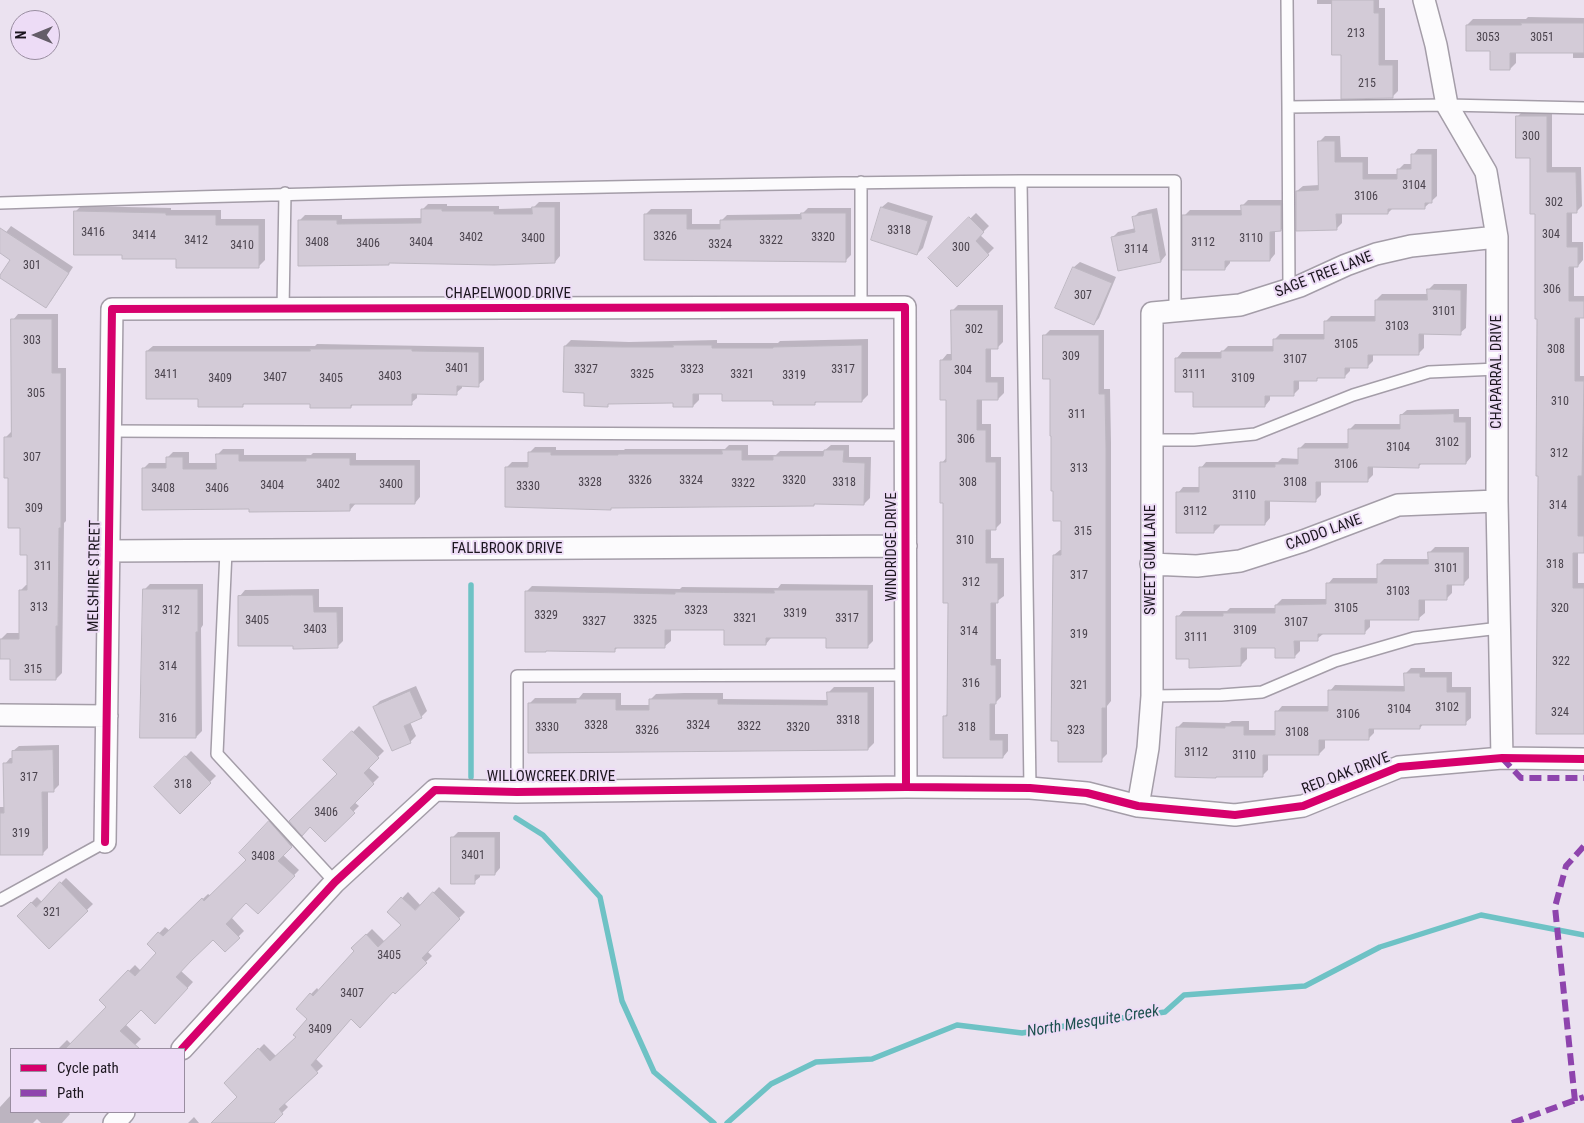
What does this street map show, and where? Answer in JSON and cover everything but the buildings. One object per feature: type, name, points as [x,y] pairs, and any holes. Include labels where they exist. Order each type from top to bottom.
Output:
[{"type":"street","name":"CHAPARRAL DRIVE","points":[[1424,0],[1436,45],[1446,105],[1486,172],[1497,237],[1497,501],[1502,758]]},
{"type":"street","name":"SAGE TREE LANE","points":[[1152,313],[1240,305],[1289,289],[1376,254],[1411,246],[1497,237]]},
{"type":"street","name":"CHAPELWOOD DRIVE","points":[[112,309],[905,307]]},
{"type":"street","name":"WINDRIDGE DRIVE","points":[[905,307],[906,787]]},
{"type":"street","name":"MELSHIRE STREET","points":[[106,842],[112,309]]},
{"type":"street","name":"SWEET GUM LANE","points":[[1138,806],[1148,748],[1152,696],[1152,313]]},
{"type":"street","name":"CADDO LANE","points":[[1151,564],[1197,566],[1240,561],[1303,541],[1398,505],[1497,501]]},
{"type":"street","name":"FALLBROOK DRIVE","points":[[109,551],[906,546]]},
{"type":"street","points":[[0,714],[107,716]]},
{"type":"street","name":"RED OAK DRIVE","points":[[1030,788],[1087,793],[1138,806],[1235,815],[1303,806],[1399,767],[1502,758],[1584,759]]},
{"type":"street","name":"WILLOWCREEK DRIVE","points":[[183,1048],[335,882],[435,790],[517,792],[906,787],[1030,788]]},
{"type":"street","points":[[114,1123],[123,1113]]},
{"type":"lane","points":[[1287,0],[1289,289]]},
{"type":"lane","points":[[1288,107],[1446,105],[1584,108]]},
{"type":"lane","points":[[1022,180],[1030,788]]},
{"type":"lane","points":[[0,203],[285,194],[861,182],[1175,180],[1175,311]]},
{"type":"lane","points":[[861,182],[861,307]]},
{"type":"lane","points":[[283,309],[285,194]]},
{"type":"lane","points":[[1151,440],[1194,440],[1255,434],[1353,395],[1429,372],[1497,369]]},
{"type":"lane","points":[[111,431],[905,435]]},
{"type":"lane","points":[[226,551],[217,754],[335,882]]},
{"type":"lane","points":[[1152,696],[1221,695],[1262,692],[1335,661],[1414,638],[1500,628]]},
{"type":"lane","points":[[517,792],[517,676],[906,674]]},
{"type":"lane","points":[[0,900],[106,842]]},
{"type":"waterway","points":[[471,585],[471,777]]},
{"type":"waterway","points":[[516,818],[543,835],[600,897],[622,1001],[654,1072],[714,1123]]},
{"type":"waterway","name":"North Mesquite Creek","points":[[727,1123],[771,1084],[816,1062],[872,1059],[957,1025],[1022,1033],[1165,1012],[1184,995],[1305,986],[1380,947],[1481,915],[1584,935]]},
{"type":"marked path","points":[[1502,758],[1521,778],[1584,778]]},
{"type":"marked path","points":[[1575,1101],[1555,907],[1566,866],[1584,846]]},
{"type":"marked path","points":[[1512,1123],[1584,1097]]},
{"type":"cycle path","points":[[105,842],[112,309],[905,307],[906,787]]},
{"type":"cycle path","points":[[183,1048],[335,882],[435,790],[517,792],[906,787],[1030,788],[1087,793],[1138,806],[1235,815],[1303,806],[1399,767],[1502,758],[1584,759]]}]
